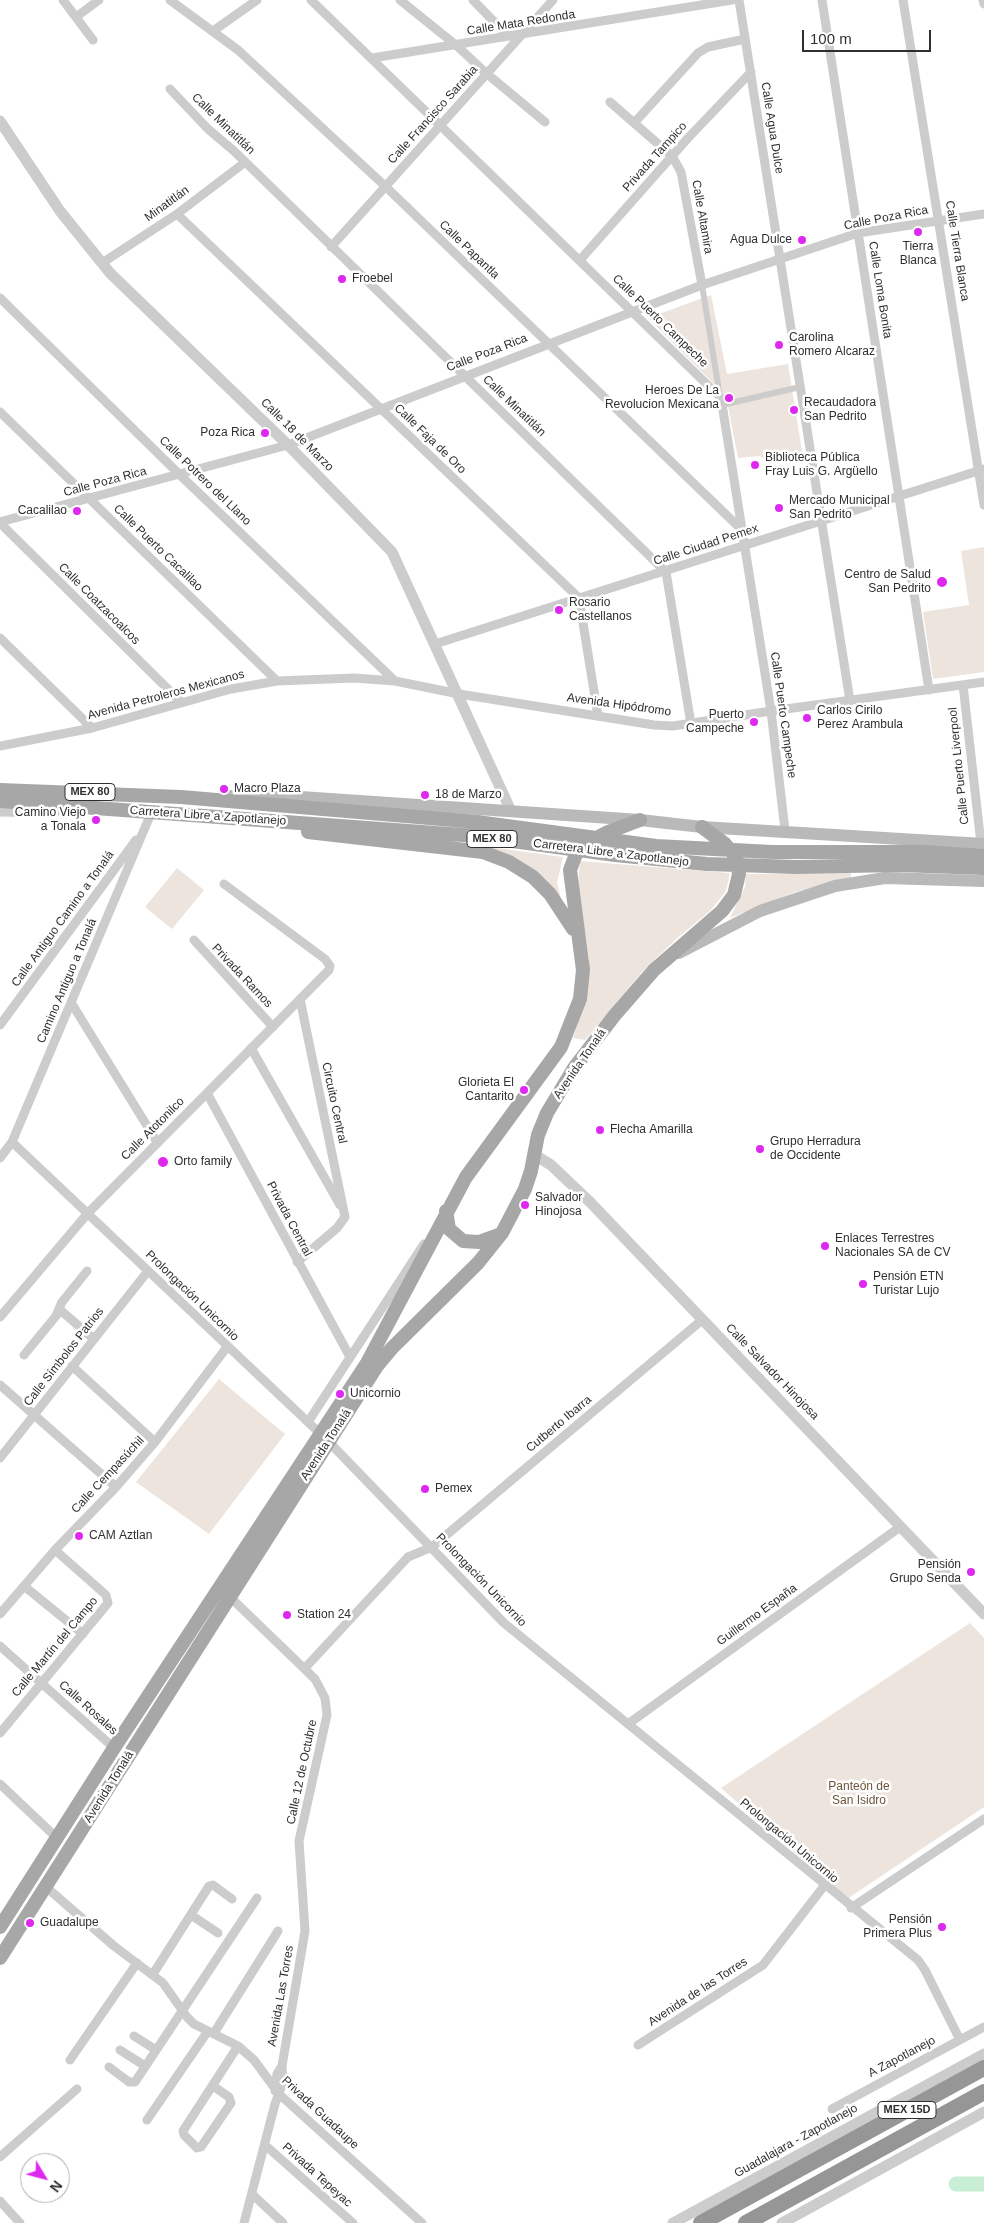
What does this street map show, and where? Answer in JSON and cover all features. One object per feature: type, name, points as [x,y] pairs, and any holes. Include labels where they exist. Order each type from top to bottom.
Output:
[{"type":"highway","name":"MEX 15D","points":[[701,2223],[984,2068]]},
{"type":"highway","name":"MEX 15D","points":[[746,2223],[984,2092]]},
{"type":"main road","points":[[0,782],[21,790]]},
{"type":"main road","name":"Carretera Libre a Zapotlanejo","points":[[0,790],[181,797],[477,822],[656,846],[772,852],[924,852],[983,848]]},
{"type":"main road","name":"Carretera Libre a Zapotlanejo","points":[[181,797],[271,795],[640,820],[702,827],[785,830],[983,848]]},
{"type":"main road","name":"Carretera Libre a Zapotlanejo","points":[[0,801],[476,836],[615,855],[707,864],[796,866],[900,865],[984,868]]},
{"type":"main road","points":[[157,812],[186,820],[482,852],[509,862],[533,877],[562,910],[580,943]]},
{"type":"main road","name":"Avenida Tonalá","points":[[0,1958],[229,1596],[324,1437],[466,1177],[561,1046],[580,998],[583,970],[570,870],[576,854],[587,843],[640,820]]},
{"type":"main road","name":"Avenida Tonalá","points":[[0,1927],[114,1748],[324,1437],[387,1354],[478,1263],[502,1233],[525,1189],[535,1155],[538,1135],[547,1113],[574,1068],[614,1016],[654,970],[722,911],[734,895],[738,884],[736,857],[702,827]]},
{"type":"main road","points":[[672,956],[760,911],[835,886],[885,878],[984,881]]},
{"type":"main road","points":[[444,1217],[449,1229],[462,1241],[480,1242],[502,1233]]},
{"type":"street","points":[[63,0],[92,40]]},
{"type":"street","points":[[76,17],[99,0]]},
{"type":"street","name":"Calle Papantla","points":[[170,0],[238,50],[386,186],[546,344],[741,529]]},
{"type":"street","points":[[212,31],[257,0]]},
{"type":"street","name":"Calle Puerto Campeche","points":[[310,0],[634,312],[721,401],[771,710],[785,830]]},
{"type":"street","points":[[400,0],[545,122]]},
{"type":"street","points":[[473,0],[508,36]]},
{"type":"street","name":"Calle Francisco Sarabia","points":[[331,247],[553,0]]},
{"type":"street","name":"Calle Mata Redonda","points":[[372,58],[457,46],[508,36],[521,36],[732,0]]},
{"type":"street","name":"Calle Agua Dulce","points":[[739,0],[850,701]]},
{"type":"street","name":"Calle Loma Bonita","points":[[822,0],[929,690]]},
{"type":"street","name":"Calle Tierra Blanca","points":[[903,0],[982,469],[984,505]]},
{"type":"street","points":[[983,0],[984,4]]},
{"type":"street","points":[[634,123],[698,53],[708,47],[745,39]]},
{"type":"street","name":"Privada Tampico","points":[[580,260],[672,156],[751,72]]},
{"type":"street","name":"Calle Minatitlán","points":[[170,88],[208,129],[666,572]]},
{"type":"street","points":[[610,102],[672,156]]},
{"type":"street","name":"Calle 18 de Marzo","points":[[0,122],[60,211],[102,263],[288,446],[392,552],[511,811]]},
{"type":"street","name":"Calle Altamira","points":[[672,156],[681,172],[702,285]]},
{"type":"street","name":"Minatitlán","points":[[102,263],[177,214],[244,162]]},
{"type":"street","name":"Calle Faja de Oro","points":[[177,214],[579,598]]},
{"type":"street","name":"Calle Poza Rica","points":[[0,523],[288,446],[546,344],[702,285],[858,233],[984,214]]},
{"type":"street","points":[[702,285],[721,401],[800,387]]},
{"type":"street","name":"Calle Potrero del Llano","points":[[0,298],[180,475],[395,681]]},
{"type":"street","name":"Calle Puerto Cacalilao","points":[[0,412],[277,681]]},
{"type":"street","name":"Calle Ciudad Pemex","points":[[435,644],[666,572],[982,469]]},
{"type":"street","name":"Calle Coatzacoalcos","points":[[0,523],[181,702]]},
{"type":"street","points":[[666,572],[691,724]]},
{"type":"street","points":[[579,598],[598,716]]},
{"type":"street","points":[[0,638],[92,728]]},
{"type":"street","name":"Avenida Petroleros Mexicanos","points":[[0,746],[92,728],[231,689],[277,681],[354,678],[395,681],[458,694]]},
{"type":"street","name":"Avenida Hipódromo","points":[[458,694],[654,725],[691,724],[771,710],[984,682]]},
{"type":"street","name":"Calle Puerto Liverpool","points":[[963,686],[983,848]]},
{"type":"street","points":[[0,812],[52,813],[68,807]]},
{"type":"street","name":"Camino Antiguo a Tonalá","points":[[0,1158],[12,1142],[72,1004],[145,827],[157,812]]},
{"type":"street","name":"Calle Antiguo Camino a Tonalá","points":[[0,1025],[145,827]]},
{"type":"street","name":"Calle Atotonilco","points":[[0,1317],[88,1213],[326,974],[330,966],[325,959],[224,884]]},
{"type":"street","name":"Privada Ramos","points":[[194,940],[273,1027]]},
{"type":"street","name":"Circuito Central","points":[[300,999],[345,1212]]},
{"type":"street","points":[[72,1004],[157,1142]]},
{"type":"street","points":[[252,1048],[345,1212],[341,1225],[297,1262]]},
{"type":"street","name":"Privada Central","points":[[207,1093],[350,1357]]},
{"type":"street","name":"Prolongación Unicornio","points":[[12,1142],[324,1437],[432,1547],[504,1624],[851,1908],[918,1960],[926,1970],[960,2040]]},
{"type":"street","name":"Calle Salvador Hinojosa","points":[[535,1155],[551,1165],[590,1202],[984,1614]]},
{"type":"street","points":[[308,1422],[422,1247],[444,1217]]},
{"type":"street","points":[[24,1356],[56,1316],[62,1302],[88,1271]]},
{"type":"street","name":"Calle Símbolos Patrios","points":[[0,1458],[148,1271]]},
{"type":"street","points":[[59,1310],[94,1338]]},
{"type":"street","name":"Cutberto Ibarra","points":[[305,1668],[408,1557],[432,1547],[702,1320]]},
{"type":"street","name":"Calle Cempasúchil","points":[[0,1614],[54,1550],[116,1487],[155,1442],[227,1347]]},
{"type":"street","points":[[72,1366],[155,1442]]},
{"type":"street","points":[[0,1385],[116,1487]]},
{"type":"street","name":"Guillermo España","points":[[628,1724],[900,1526]]},
{"type":"street","name":"Calle Martín del Campo","points":[[2,1726],[109,1600],[106,1595],[54,1550]]},
{"type":"street","points":[[24,1586],[82,1634]]},
{"type":"street","name":"Calle 12 de Octubre","points":[[229,1596],[305,1668],[315,1679],[325,1698],[327,1715],[299,1841],[305,1931]]},
{"type":"street","name":"Calle Rosales","points":[[0,1646],[114,1748]]},
{"type":"street","points":[[0,1784],[57,1838]]},
{"type":"street","points":[[851,1908],[984,1819]]},
{"type":"street","points":[[153,1974],[211,1884],[232,1899]]},
{"type":"street","name":"Avenida de las Torres","points":[[638,2046],[763,1965],[824,1886]]},
{"type":"street","name":"Privada Guadaupe","points":[[46,1887],[114,1946],[153,1974],[194,2024],[238,2046],[254,2060],[277,2092],[422,2223]]},
{"type":"street","points":[[109,2067],[132,2083],[257,1898]]},
{"type":"street","points":[[191,1915],[218,1933]]},
{"type":"street","points":[[147,2120],[211,2032],[278,1931]]},
{"type":"street","name":"Avenida Las Torres","points":[[244,2223],[275,2104],[277,2074],[282,2066],[305,1931]]},
{"type":"street","points":[[70,2060],[136,1963]]},
{"type":"street","name":"A Zapotlanejo","points":[[832,2109],[984,2027]]},
{"type":"street","points":[[134,2036],[156,2050]]},
{"type":"street","points":[[213,2086],[229,2097],[231,2103],[201,2147],[197,2148],[184,2135],[183,2131],[238,2046]]},
{"type":"street","points":[[120,2050],[145,2066]]},
{"type":"street","name":"Guadalajara - Zapotlanejo","points":[[673,2223],[984,2054]]},
{"type":"street","points":[[0,2157],[78,2089]]},
{"type":"street","points":[[782,2223],[984,2112]]},
{"type":"street","name":"Privada Tepeyac","points":[[265,2145],[353,2223]]},
{"type":"street","points":[[252,2194],[283,2223]]},
{"type":"street","points":[[0,2200],[20,2223]]},
{"type":"green space","points":[[711,295],[727,374],[788,364],[803,458],[768,463],[760,456],[738,458],[726,396],[648,318]]},
{"type":"green space","points":[[984,547],[984,672],[933,679],[923,612],[969,605],[961,551]]},
{"type":"green space","points":[[489,847],[563,857],[557,882],[561,899],[488,850]]},
{"type":"green space","points":[[580,861],[730,873],[726,891],[710,911],[676,939],[642,972],[585,1040],[573,1038],[586,998],[589,958],[578,885]]},
{"type":"green space","points":[[177,868],[204,890],[172,929],[145,907]]},
{"type":"green space","points":[[851,873],[851,878],[795,892],[730,918],[745,887],[746,874]]},
{"type":"green space","points":[[219,1379],[285,1434],[209,1534],[136,1482]]},
{"type":"green space","name":"Panteón de San Isidro","points":[[970,1623],[984,1638],[984,1807],[847,1899],[721,1788]]},
{"type":"waterway","points":[[956,2184],[984,2184]]},
{"type":"place","name":"Tierra Blanca","points":[[918,232]]},
{"type":"place","name":"Agua Dulce","points":[[802,240]]},
{"type":"place","name":"Froebel","points":[[342,279]]},
{"type":"place","name":"Carolina Romero Alcaraz","points":[[779,345]]},
{"type":"place","name":"Heroes De La Revolucion Mexicana","points":[[729,398]]},
{"type":"place","name":"Recaudadora San Pedrito","points":[[794,410]]},
{"type":"place","name":"Poza Rica","points":[[265,433]]},
{"type":"place","name":"Biblioteca Pública Fray Luis G. Argüello","points":[[755,465]]},
{"type":"place","name":"Mercado Municipal San Pedrito","points":[[779,508]]},
{"type":"place","name":"Cacalilao","points":[[77,511]]},
{"type":"place","name":"Centro de Salud San Pedrito","points":[[942,582]]},
{"type":"place","name":"Rosario Castellanos","points":[[559,610]]},
{"type":"place","name":"Carlos Cirilo Perez Arambula","points":[[807,718]]},
{"type":"place","name":"Puerto Campeche","points":[[754,722]]},
{"type":"place","name":"Macro Plaza","points":[[224,789]]},
{"type":"place","name":"18 de Marzo","points":[[425,795]]},
{"type":"place","name":"Camino Viejo a Tonala","points":[[96,820]]},
{"type":"place","name":"Glorieta El Cantarito","points":[[524,1090]]},
{"type":"place","name":"Flecha Amarilla","points":[[600,1130]]},
{"type":"place","name":"Grupo Herradura de Occidente","points":[[760,1149]]},
{"type":"place","name":"Orto family","points":[[163,1162]]},
{"type":"place","name":"Salvador Hinojosa","points":[[525,1205]]},
{"type":"place","name":"Enlaces Terrestres Nacionales SA de CV","points":[[825,1246]]},
{"type":"place","name":"Pensión ETN Turistar Lujo","points":[[863,1284]]},
{"type":"place","name":"Unicornio","points":[[340,1394]]},
{"type":"place","name":"Pemex","points":[[425,1489]]},
{"type":"place","name":"CAM Aztlan","points":[[79,1536]]},
{"type":"place","name":"Pensión Grupo Senda","points":[[971,1572]]},
{"type":"place","name":"Station 24","points":[[287,1615]]},
{"type":"place","name":"Guadalupe","points":[[30,1923]]},
{"type":"place","name":"Pensión Primera Plus","points":[[942,1927]]}]
